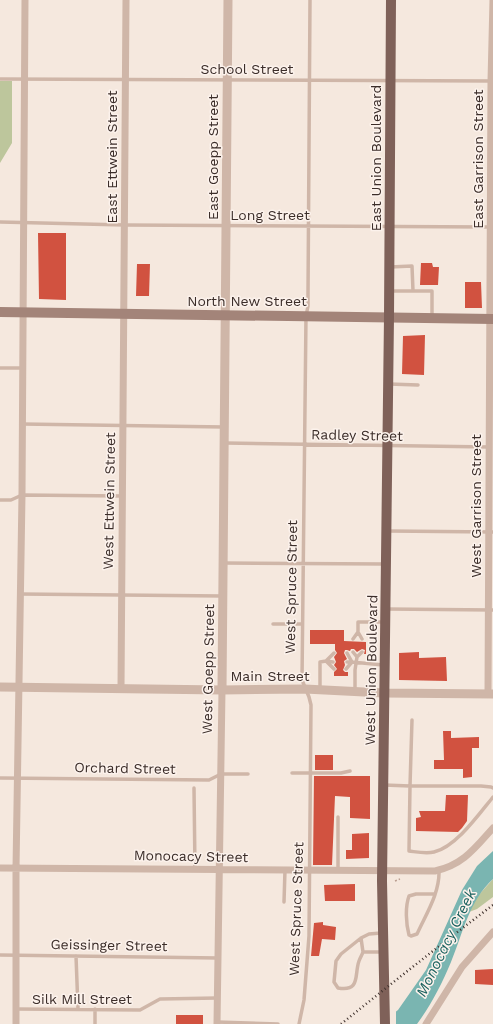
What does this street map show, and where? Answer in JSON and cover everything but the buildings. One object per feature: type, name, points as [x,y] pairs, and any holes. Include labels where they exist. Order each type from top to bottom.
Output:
[{"type":"main road","name":"East Union Boulevard","points":[[389,317],[391,0]]},
{"type":"main road","name":"North New Street","points":[[0,312],[492,318]]},
{"type":"main road","name":"West Union Boulevard","points":[[385,1020],[382,871],[389,317]]},
{"type":"street","points":[[16,1024],[16,868],[22,496],[25,0]]},
{"type":"street","name":"East Ettwein Street","points":[[124,314],[126,0]]},
{"type":"street","name":"East Goepp Street","points":[[226,315],[228,0]]},
{"type":"street","name":"East Garrison Street","points":[[492,318],[493,0]]},
{"type":"street","name":"West Ettwein Street","points":[[121,688],[124,314]]},
{"type":"street","name":"West Goepp Street","points":[[217,1023],[226,315]]},
{"type":"street","name":"West Garrison Street","points":[[491,694],[491,532],[489,447],[492,318]]},
{"type":"street","name":"Main Street","points":[[0,687],[222,690],[306,689],[384,693],[491,694]]},
{"type":"street","name":"Monocacy Street","points":[[0,868],[409,872],[439,870],[452,866],[465,858],[493,828]]},
{"type":"street","points":[[426,1024],[462,967],[493,932]]},
{"type":"lane","name":"West Spruce Street","points":[[299,1024],[304,1000],[310,870],[311,705],[302,680],[302,624],[306,316],[308,306],[310,0]]},
{"type":"lane","name":"School Street","points":[[0,78],[492,81]]},
{"type":"lane","name":"Long Street","points":[[0,222],[125,225],[492,227]]},
{"type":"lane","points":[[389,266],[412,266],[413,291]]},
{"type":"lane","points":[[389,291],[432,291],[432,318]]},
{"type":"lane","points":[[0,368],[22,368]]},
{"type":"lane","points":[[388,384],[418,384]]},
{"type":"lane","points":[[22,424],[225,427]]},
{"type":"lane","name":"Radley Street","points":[[225,444],[489,447]]},
{"type":"lane","points":[[0,500],[11,500],[22,496],[123,496]]},
{"type":"lane","points":[[386,531],[491,532]]},
{"type":"lane","points":[[223,564],[386,564]]},
{"type":"lane","points":[[20,594],[223,596]]},
{"type":"lane","points":[[385,609],[490,610]]},
{"type":"lane","points":[[362,639],[358,632],[358,622],[385,622]]},
{"type":"lane","points":[[273,624],[302,624]]},
{"type":"lane","points":[[353,639],[358,632]]},
{"type":"lane","points":[[353,652],[357,659]]},
{"type":"lane","points":[[355,692],[355,670],[357,659],[362,652]]},
{"type":"lane","points":[[326,662],[334,653]]},
{"type":"lane","points":[[346,669],[349,662],[347,653]]},
{"type":"lane","points":[[349,662],[357,659],[371,664],[385,665]]},
{"type":"lane","points":[[320,690],[320,662],[333,662]]},
{"type":"lane","points":[[326,662],[334,669]]},
{"type":"lane","points":[[412,720],[409,852],[434,852],[446,847],[473,822],[493,797]]},
{"type":"lane","points":[[292,773],[341,773],[350,771]]},
{"type":"lane","name":"Orchard Street","points":[[0,778],[209,780],[221,774],[248,774]]},
{"type":"lane","points":[[383,785],[481,786],[493,788]]},
{"type":"lane","points":[[194,788],[195,870]]},
{"type":"lane","points":[[338,817],[338,871]]},
{"type":"lane","points":[[284,902],[286,870]]},
{"type":"lane","points":[[436,894],[416,894],[409,896],[407,901],[407,929],[409,935],[411,936],[417,934],[436,894],[440,879],[439,870]]},
{"type":"lane","points":[[361,938],[363,952],[358,961],[356,980],[352,986],[346,989],[338,988],[334,982],[336,961],[347,949],[361,938],[369,934],[383,932]]},
{"type":"lane","points":[[363,952],[383,952]]},
{"type":"lane","name":"Geissinger Street","points":[[0,955],[218,958]]},
{"type":"lane","points":[[76,956],[78,1009]]},
{"type":"lane","name":"Silk Mill Street","points":[[16,1010],[140,1010],[160,1000],[217,998]]},
{"type":"lane","points":[[95,1009],[95,1024]]},
{"type":"lane","points":[[217,1023],[278,1024]]},
{"type":"green space","points":[[0,81],[12,81],[12,143],[0,163]]},
{"type":"green space","points":[[493,879],[493,897],[477,909],[469,912],[477,897]]},
{"type":"water","name":"Monocacy Creek","points":[[493,851],[493,879],[472,907],[448,970],[427,1009],[417,1024],[380,1024],[398,1010],[426,970],[462,890],[477,866]]},
{"type":"pier","points":[[396,1009],[396,1024],[378,1024],[379,1022]]},
{"type":"railway","points":[[341,1024],[493,905]]}]
